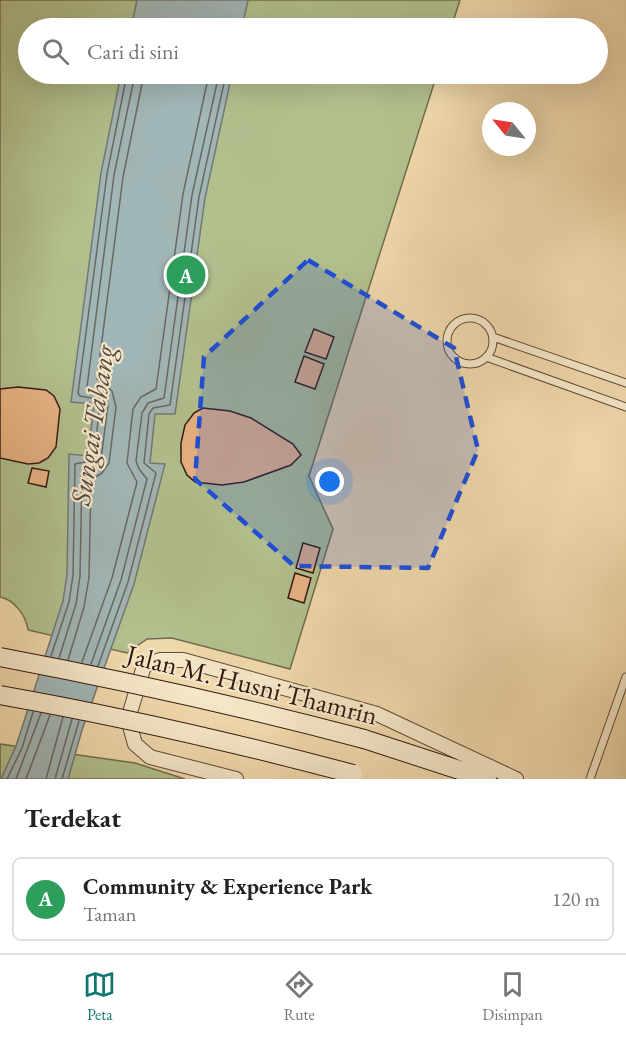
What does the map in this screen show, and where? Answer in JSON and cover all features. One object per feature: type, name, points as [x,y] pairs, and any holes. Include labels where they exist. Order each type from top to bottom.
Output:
[{"type":"main road","name":"Jalan M. Husni Thamrin","points":[[0,657],[113,678],[266,713],[364,739],[487,779]]},
{"type":"main road","points":[[0,695],[110,715],[260,749],[360,777]]},
{"type":"street","points":[[236,779],[150,757],[135,744],[128,719],[144,666],[160,660],[183,660],[377,714],[516,779]]},
{"type":"lane","points":[[469,318],[480,320],[489,327],[493,337],[492,348],[486,357],[477,363],[465,363],[455,359],[449,350],[447,339],[450,328],[459,321],[469,318]]},
{"type":"lane","points":[[493,337],[626,383]]},
{"type":"lane","points":[[486,357],[626,407]]},
{"type":"lane","points":[[590,779],[626,677]]},
{"type":"highlighted area","points":[[308,260],[454,348],[478,450],[428,568],[294,566],[195,479],[204,357]]},
{"type":"green space","points":[[0,0],[460,0],[454,18],[18,18],[18,84],[434,84],[309,476],[333,529],[290,669],[172,638],[147,639],[127,653],[28,630],[19,609],[10,601],[0,597]]},
{"type":"green space","points":[[0,744],[135,763],[185,779],[0,779]]},
{"type":"water","points":[[137,0],[248,0],[244,18],[133,18]]},
{"type":"water","name":"Sungai Tahang","points":[[119,84],[230,84],[205,198],[175,414],[155,414],[150,463],[165,464],[134,584],[82,730],[68,779],[1,779],[16,746],[63,601],[67,574],[69,454],[88,456],[94,404],[71,402],[101,173]]},
{"type":"building","points":[[314,329],[334,337],[326,359],[305,352]]},
{"type":"building","points":[[304,356],[324,364],[315,389],[295,382]]},
{"type":"building","points":[[18,387],[46,390],[54,396],[60,409],[56,447],[48,458],[39,463],[28,464],[0,458],[0,389]]},
{"type":"building","points":[[203,408],[230,411],[251,418],[293,444],[301,455],[291,465],[244,482],[222,485],[195,482],[187,475],[181,462],[181,443],[185,425],[194,413]]},
{"type":"building","points":[[32,468],[49,471],[46,487],[28,483]]},
{"type":"building","points":[[303,543],[320,548],[313,573],[296,568]]},
{"type":"building","points":[[295,573],[311,578],[304,603],[288,598]]},
{"type":"place","name":"Community & Experience Park","points":[[186,275]]}]
